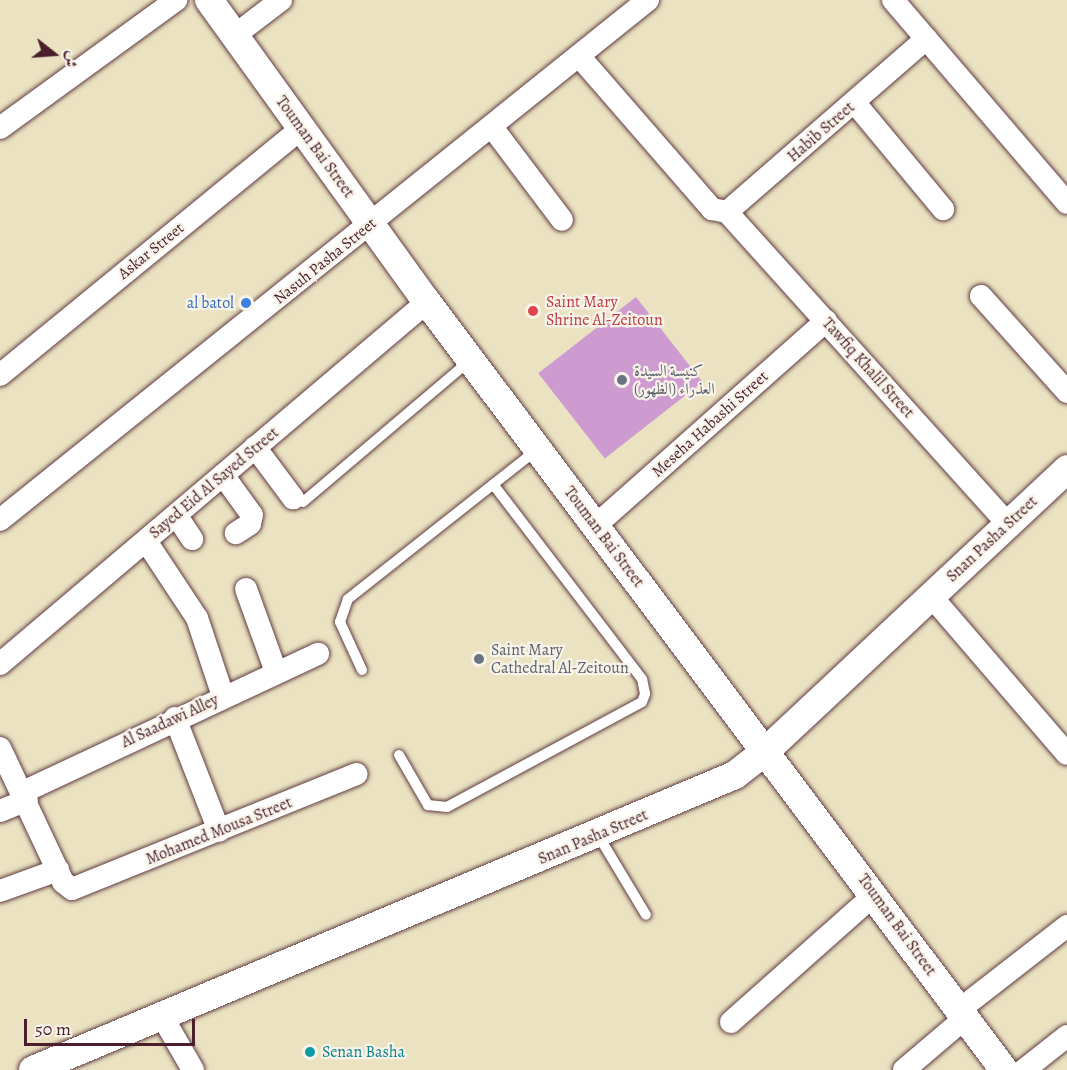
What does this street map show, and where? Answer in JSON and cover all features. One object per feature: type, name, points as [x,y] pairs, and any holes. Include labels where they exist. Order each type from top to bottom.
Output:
[{"type":"street","points":[[0,128],[176,0]]},
{"type":"street","name":"Touman Bai Street","points":[[209,0],[427,302],[472,358],[595,526],[767,750],[1004,1070]]},
{"type":"street","points":[[235,35],[281,0]]},
{"type":"street","name":"Nasuh Pasha Street","points":[[0,520],[648,0]]},
{"type":"street","points":[[893,0],[1067,203]]},
{"type":"street","name":"Habib Street","points":[[720,211],[855,103],[926,39]]},
{"type":"street","name":"Tawfiq Khalil Street","points":[[579,56],[720,211],[826,321],[1008,524]]},
{"type":"street","points":[[855,103],[943,209]]},
{"type":"street","points":[[492,127],[562,220]]},
{"type":"street","name":"Askar Street","points":[[0,375],[302,128]]},
{"type":"street","points":[[981,296],[1067,392]]},
{"type":"street","name":"Sayed Eid Al Sayed Street","points":[[0,664],[76,612],[146,541],[427,302]]},
{"type":"street","name":"Meseha Habashi Street","points":[[595,526],[826,321]]},
{"type":"street","points":[[255,447],[298,500]]},
{"type":"street","name":"Snan Pasha Street","points":[[33,1070],[717,785],[767,750],[1067,469]]},
{"type":"street","points":[[223,475],[252,514],[250,524],[236,534]]},
{"type":"street","points":[[176,515],[192,539]]},
{"type":"street","points":[[146,541],[197,618],[223,696]]},
{"type":"street","points":[[246,589],[276,672]]},
{"type":"street","points":[[931,596],[1067,754]]},
{"type":"street","name":"Al Saadawi Alley","points":[[0,811],[175,718],[318,654]]},
{"type":"street","points":[[175,718],[219,831]]},
{"type":"street","points":[[0,748],[25,796],[57,870],[0,891]]},
{"type":"street","name":"Mohamed Mousa Street","points":[[57,870],[67,886],[82,887],[357,774]]},
{"type":"street","points":[[731,1022],[874,895]]},
{"type":"street","points":[[904,1070],[962,1014],[1067,926]]},
{"type":"street","points":[[162,1016],[193,1070]]},
{"type":"street","points":[[1024,1070],[1067,1036]]},
{"type":"lane","points":[[298,500],[472,358]]},
{"type":"lane","points":[[362,670],[340,622],[348,599],[538,448]]},
{"type":"lane","points":[[399,755],[428,805],[447,807],[642,702],[645,694],[642,679],[493,484]]},
{"type":"lane","points":[[598,835],[646,915]]},
{"type":"building","name":"كنيسة السيدة العذراء (الظهور)","points":[[636,297],[702,382],[605,458],[538,373]]},
{"type":"place","name":"al batol","points":[[246,303]]},
{"type":"place","name":"Saint Mary Shrine Al-Zeitoun","points":[[533,311]]},
{"type":"place","name":"كنيسة السيدة العذراء (الظهور)","points":[[622,380]]},
{"type":"place","name":"Saint Mary Cathedral Al-Zeitoun","points":[[479,659]]},
{"type":"place","name":"Senan Basha","points":[[310,1052]]}]
